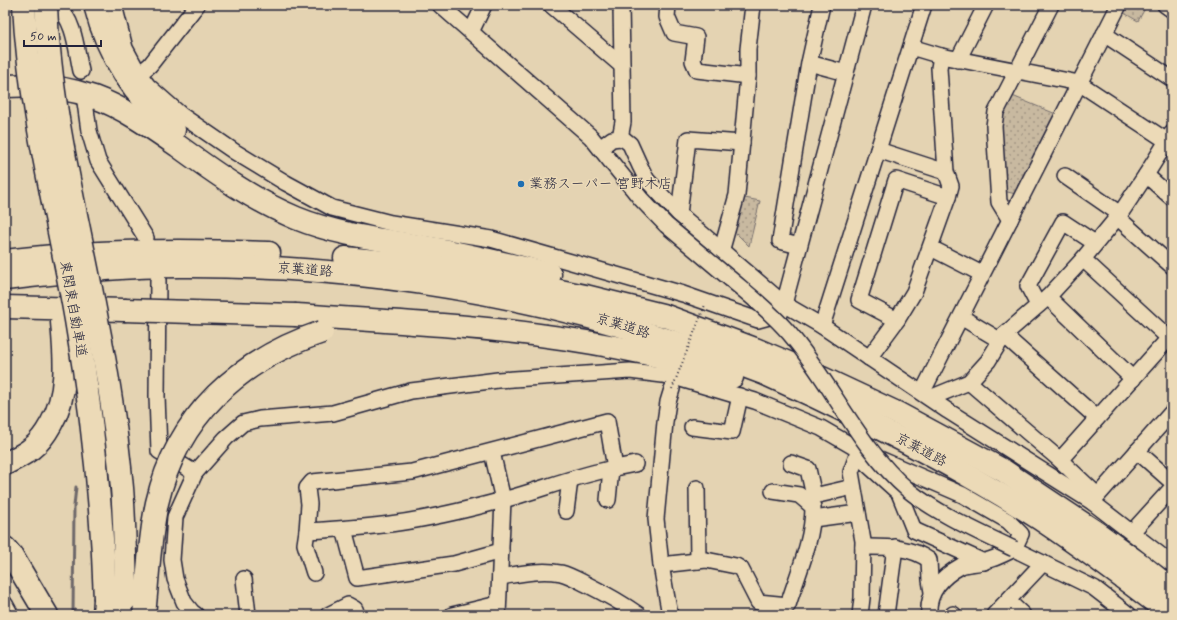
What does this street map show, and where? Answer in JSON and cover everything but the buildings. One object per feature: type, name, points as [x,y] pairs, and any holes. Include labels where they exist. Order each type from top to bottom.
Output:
[{"type":"highway","name":"東関東自動車道","points":[[24,5],[29,73],[39,133],[76,320],[88,398],[100,497],[104,547],[104,615]]},
{"type":"highway","name":"東関東自動車道","points":[[46,5],[51,66],[60,129],[99,328],[122,487],[126,615]]},
{"type":"highway","points":[[95,5],[104,34],[112,52],[129,81],[151,109],[196,149],[248,188],[279,206],[324,228]]},
{"type":"highway","points":[[5,464],[33,448],[46,433],[56,416],[62,400],[64,382],[65,354],[62,322],[32,151],[29,119],[29,73]]},
{"type":"highway","points":[[5,86],[36,86],[63,89],[78,92],[110,104],[144,124],[246,192],[296,218],[324,228],[354,236],[431,248],[553,274],[604,291],[666,316]]},
{"type":"highway","name":"京葉道路","points":[[5,261],[52,256],[173,250],[236,251],[355,258],[446,268],[585,296],[666,316],[755,349],[805,370],[897,413],[944,437],[1004,471],[1044,497],[1103,537],[1172,590]]},
{"type":"highway","name":"京葉道路","points":[[5,279],[111,269],[178,266],[309,270],[371,275],[446,286],[518,299],[592,317],[705,352],[762,373],[817,397],[887,432],[985,485],[1038,518],[1082,548],[1172,615]]},
{"type":"highway","points":[[5,307],[296,315],[440,325],[533,334],[636,351],[676,360],[765,387],[887,432]]},
{"type":"highway","points":[[144,615],[152,536],[157,504],[163,482],[170,464],[187,432],[203,409],[215,396],[238,375],[279,349],[322,332],[345,327],[371,324],[440,325]]},
{"type":"highway","points":[[5,548],[12,556],[43,608]]},
{"type":"street","points":[[57,5],[64,11],[68,18],[82,71]]},
{"type":"street","points":[[114,5],[125,48],[139,74],[148,86],[181,115],[235,152],[286,183],[332,208],[391,223],[491,239],[683,294],[758,320],[780,314],[784,304],[864,5]]},
{"type":"street","points":[[139,74],[150,65],[197,5]]},
{"type":"street","points":[[440,5],[591,137],[641,199],[666,225],[768,310],[804,352],[868,446],[883,465],[909,490],[951,517],[1094,588],[1122,613]]},
{"type":"street","points":[[471,32],[484,5]]},
{"type":"street","points":[[551,5],[622,66]]},
{"type":"street","points":[[620,138],[624,122],[621,5]]},
{"type":"street","points":[[668,5],[667,17],[674,34],[696,37],[692,61],[697,70],[748,76]]},
{"type":"street","points":[[721,252],[737,195],[748,76],[748,49],[753,5]]},
{"type":"street","points":[[799,246],[780,241],[809,63],[822,5]]},
{"type":"street","points":[[822,326],[924,5]]},
{"type":"street","points":[[958,60],[986,5]]},
{"type":"street","points":[[1010,220],[999,202],[994,126],[996,112],[1051,5]]},
{"type":"street","points":[[926,395],[982,274],[1119,5]]},
{"type":"street","points":[[1164,5],[1172,10]]},
{"type":"street","points":[[1104,34],[1172,79]]},
{"type":"street","points":[[911,47],[958,60],[1079,83],[1171,135],[1119,216],[1083,259],[1043,301],[1003,338],[988,361],[969,382],[926,395]]},
{"type":"street","points":[[869,358],[897,320],[914,292],[931,248],[951,186],[946,172],[939,68],[941,56]]},
{"type":"street","points":[[809,63],[846,73]]},
{"type":"street","points":[[85,102],[89,131],[98,161],[146,238]]},
{"type":"street","points":[[600,148],[612,139],[620,138],[630,144],[648,180],[679,214],[721,252],[784,304],[822,326],[926,395],[1095,499]]},
{"type":"street","points":[[679,214],[688,139],[742,143]]},
{"type":"street","points":[[878,150],[946,172]]},
{"type":"street","points":[[1146,175],[1172,198]]},
{"type":"street","points":[[1065,176],[1119,216],[1172,266]]},
{"type":"street","points":[[897,320],[860,300],[896,180],[948,197]]},
{"type":"street","points":[[1095,243],[1063,222],[1028,286],[1043,301],[1133,379]]},
{"type":"street","points":[[931,248],[982,274]]},
{"type":"street","points":[[1060,460],[1171,339],[1083,259]]},
{"type":"street","points":[[158,280],[157,396],[159,451],[195,473]]},
{"type":"street","points":[[961,317],[1003,338],[1097,418]]},
{"type":"street","points":[[196,615],[184,602],[175,579],[172,560],[175,517],[195,473],[226,438],[243,423],[260,419],[333,412],[411,391],[498,380],[630,371],[671,376],[755,401],[821,428],[858,452],[964,495],[1008,520],[1021,534],[1014,549],[984,562],[962,566],[946,577],[932,592],[928,605],[929,615]]},
{"type":"street","points":[[969,382],[1060,460],[1095,499],[1132,532],[1172,564]]},
{"type":"street","points":[[670,615],[661,565],[656,519],[665,422],[672,388]]},
{"type":"street","points":[[692,427],[732,432],[740,396]]},
{"type":"street","points":[[1095,499],[1172,412]]},
{"type":"street","points":[[314,573],[305,544],[309,504],[307,488],[312,482],[412,472],[607,421],[613,468],[608,500]]},
{"type":"street","points":[[1137,451],[1172,482]]},
{"type":"street","points":[[452,615],[498,609],[503,500],[492,452]]},
{"type":"street","points":[[858,452],[851,472],[864,542],[860,615]]},
{"type":"street","points":[[858,452],[899,493],[914,530],[984,562]]},
{"type":"street","points":[[791,463],[808,469],[814,496],[853,487]]},
{"type":"street","points":[[307,530],[344,529],[425,519],[503,500],[613,468],[635,464]]},
{"type":"street","points":[[566,510],[570,480]]},
{"type":"street","points":[[697,488],[698,561]]},
{"type":"street","points":[[1132,532],[1172,488]]},
{"type":"street","points":[[661,565],[706,560],[736,566],[741,569],[758,602],[788,605],[810,537],[813,507],[799,496],[773,491]]},
{"type":"street","points":[[813,519],[858,513]]},
{"type":"street","points":[[344,529],[357,578],[454,564],[501,551]]},
{"type":"street","points":[[863,547],[895,547],[920,553],[929,560],[932,592]]},
{"type":"street","points":[[886,615],[895,547]]},
{"type":"street","points":[[994,615],[1043,563]]},
{"type":"street","points":[[500,578],[527,572],[560,573],[598,591],[639,615]]},
{"type":"street","points":[[244,578],[248,615]]},
{"type":"street","points":[[1008,601],[1023,615]]},
{"type":"street","points":[[5,604],[12,615]]},
{"type":"street","points":[[328,615],[348,605],[355,609],[357,615]]},
{"type":"path","points":[[672,388],[705,305]]},
{"type":"shaded area","points":[[1129,5],[1147,5],[1138,21],[1124,13]]},
{"type":"shaded area","points":[[1010,95],[1056,114],[1016,194],[1003,191],[1000,120]]},
{"type":"shaded area","points":[[740,197],[760,201],[749,246],[733,230]]},
{"type":"waterway","points":[[73,615],[74,506],[76,487]]},
{"type":"place","name":"業務スーパー 宮野木店","points":[[521,184]]}]
